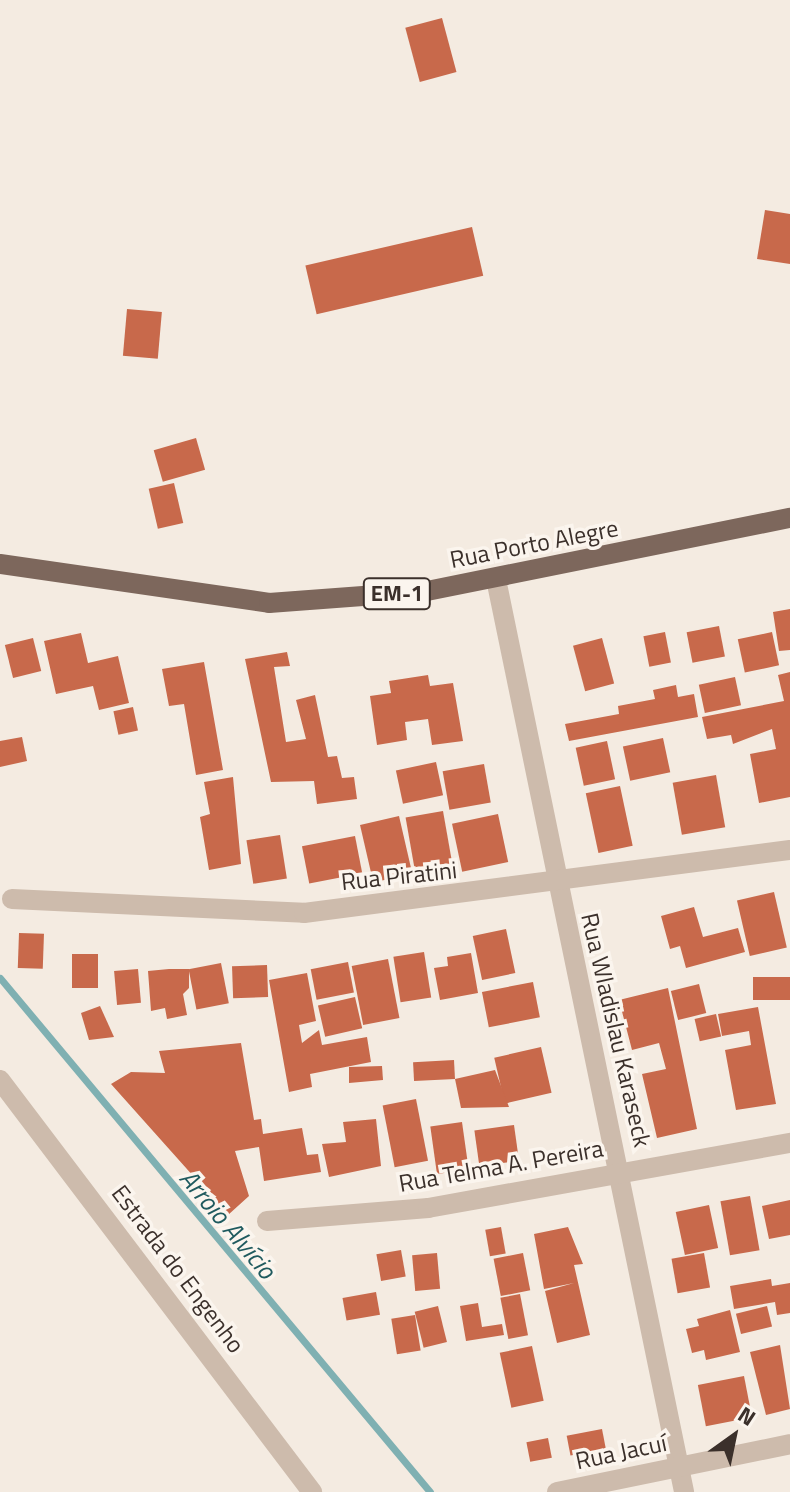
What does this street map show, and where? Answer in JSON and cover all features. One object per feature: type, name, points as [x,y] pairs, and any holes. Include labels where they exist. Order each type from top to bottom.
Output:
[{"type":"main road","name":"Rua Porto Alegre","points":[[0,564],[269,603],[427,591],[790,518]]},
{"type":"street","name":"Rua Wladislau Karaseck","points":[[496,579],[556,885],[621,1172],[684,1492]]},
{"type":"street","name":"Rua Piratini","points":[[12,899],[304,913],[556,885],[790,850]]},
{"type":"street","name":"Estrada do Engenho","points":[[0,1080],[312,1492]]},
{"type":"street","name":"Rua Telma A. Pereira","points":[[267,1221],[428,1208],[790,1143]]},
{"type":"street","name":"Rua Jacuí","points":[[557,1492],[790,1444]]},
{"type":"building","points":[[442,18],[456,72],[420,82],[405,28]]},
{"type":"building","points":[[765,210],[790,214],[790,264],[757,259]]},
{"type":"building","points":[[472,227],[483,276],[317,314],[305,265]]},
{"type":"building","points":[[127,309],[162,312],[158,359],[123,356]]},
{"type":"building","points":[[196,438],[205,470],[163,482],[154,450]]},
{"type":"building","points":[[174,483],[183,523],[158,529],[149,489]]},
{"type":"building","points":[[790,609],[790,650],[779,651],[773,612]]},
{"type":"building","points":[[719,626],[725,656],[693,663],[687,632]]},
{"type":"building","points":[[665,632],[671,662],[649,667],[643,636]]},
{"type":"building","points":[[772,632],[779,665],[745,673],[738,639]]},
{"type":"building","points":[[81,633],[88,663],[118,656],[129,703],[99,710],[93,686],[56,694],[44,641]]},
{"type":"building","points":[[33,638],[41,671],[13,678],[5,645]]},
{"type":"building","points":[[602,638],[614,683],[585,691],[573,646]]},
{"type":"building","points":[[287,652],[290,666],[274,667],[286,742],[306,739],[296,700],[315,695],[328,757],[337,756],[342,778],[354,777],[357,799],[317,804],[314,781],[271,782],[245,659]]},
{"type":"building","points":[[204,662],[223,770],[196,775],[184,704],[169,706],[162,669]]},
{"type":"building","points":[[790,672],[790,797],[759,803],[750,754],[776,749],[772,729],[733,744],[731,735],[707,739],[702,717],[784,701],[778,675]]},
{"type":"building","points":[[428,675],[430,686],[453,683],[463,741],[432,745],[428,719],[405,722],[407,740],[377,745],[370,696],[391,693],[389,681]]},
{"type":"building","points":[[735,677],[741,705],[705,713],[699,685]]},
{"type":"building","points":[[676,685],[678,697],[694,694],[698,717],[569,741],[565,724],[619,714],[618,706],[655,699],[653,690]]},
{"type":"building","points":[[133,707],[138,730],[118,735],[113,711]]},
{"type":"building","points":[[22,737],[27,761],[0,767],[0,741]]},
{"type":"building","points":[[663,738],[670,772],[630,781],[623,747]]},
{"type":"building","points":[[607,741],[615,779],[584,786],[576,748]]},
{"type":"building","points":[[436,762],[443,795],[403,804],[396,771]]},
{"type":"building","points":[[484,764],[491,802],[449,810],[443,771]]},
{"type":"building","points":[[716,775],[725,827],[682,835],[673,783]]},
{"type":"building","points":[[233,777],[241,864],[209,870],[200,817],[210,814],[204,782]]},
{"type":"building","points":[[620,786],[633,846],[598,853],[586,793]]},
{"type":"building","points":[[443,811],[454,871],[416,878],[406,818]]},
{"type":"building","points":[[498,814],[508,862],[462,872],[452,824]]},
{"type":"building","points":[[399,816],[412,873],[373,882],[360,825]]},
{"type":"building","points":[[280,835],[287,878],[253,884],[246,840]]},
{"type":"building","points":[[355,836],[362,873],[309,884],[302,846]]},
{"type":"building","points":[[774,892],[787,948],[750,956],[737,901]]},
{"type":"building","points":[[694,907],[703,937],[738,928],[745,952],[686,968],[680,946],[670,949],[661,916]]},
{"type":"building","points":[[506,929],[515,973],[482,980],[473,936]]},
{"type":"building","points":[[19,933],[44,934],[43,969],[18,968]]},
{"type":"building","points":[[424,952],[431,997],[401,1002],[393,957]]},
{"type":"building","points":[[471,953],[478,993],[440,1000],[434,968],[448,966],[447,957]]},
{"type":"building","points":[[72,954],[98,954],[98,988],[72,988]]},
{"type":"building","points":[[388,959],[399,1018],[363,1025],[352,966]]},
{"type":"building","points":[[348,962],[354,992],[317,1000],[311,969]]},
{"type":"building","points":[[221,963],[229,1003],[196,1010],[189,969]]},
{"type":"building","points":[[267,965],[268,997],[233,998],[232,966]]},
{"type":"building","points":[[138,969],[141,1003],[117,1005],[114,971]]},
{"type":"building","points":[[189,969],[189,988],[183,994],[187,1015],[167,1019],[165,1008],[151,1011],[148,971]]},
{"type":"building","points":[[307,973],[316,1021],[299,1025],[302,1043],[319,1030],[322,1045],[367,1037],[371,1062],[310,1074],[312,1087],[289,1092],[269,980]]},
{"type":"building","points":[[753,977],[790,977],[790,1000],[753,1000]]},
{"type":"building","points":[[533,982],[540,1017],[489,1027],[482,992]]},
{"type":"building","points":[[699,984],[706,1013],[678,1020],[671,991]]},
{"type":"building","points":[[668,988],[697,1129],[657,1138],[642,1074],[666,1069],[659,1043],[632,1050],[619,1000]]},
{"type":"building","points":[[355,997],[362,1028],[325,1037],[318,1006]]},
{"type":"building","points":[[100,1006],[114,1037],[89,1040],[81,1013]]},
{"type":"building","points":[[758,1007],[776,1104],[736,1110],[725,1050],[751,1045],[749,1031],[722,1036],[718,1014]]},
{"type":"building","points":[[716,1014],[721,1036],[700,1041],[695,1019]]},
{"type":"building","points":[[241,1043],[254,1120],[261,1119],[263,1134],[302,1128],[307,1155],[318,1154],[321,1172],[264,1181],[259,1147],[235,1151],[249,1196],[228,1215],[111,1084],[131,1072],[165,1073],[159,1051]]},
{"type":"building","points":[[541,1047],[552,1093],[505,1104],[494,1058]]},
{"type":"building","points":[[454,1060],[455,1079],[414,1081],[413,1062]]},
{"type":"building","points":[[382,1066],[383,1080],[349,1083],[349,1067]]},
{"type":"building","points":[[495,1070],[509,1107],[461,1108],[455,1079]]},
{"type":"building","points":[[416,1099],[428,1161],[395,1167],[383,1105]]},
{"type":"building","points":[[376,1119],[381,1166],[329,1177],[322,1144],[346,1142],[343,1122]]},
{"type":"building","points":[[462,1122],[469,1170],[437,1174],[430,1126]]},
{"type":"building","points":[[514,1125],[519,1161],[479,1166],[474,1131]]},
{"type":"building","points":[[750,1196],[760,1250],[730,1255],[720,1201]]},
{"type":"building","points":[[790,1200],[790,1235],[769,1239],[762,1206]]},
{"type":"building","points":[[709,1205],[718,1248],[685,1255],[676,1212]]},
{"type":"building","points":[[501,1227],[506,1254],[490,1256],[485,1230]]},
{"type":"building","points":[[568,1227],[583,1264],[574,1265],[590,1335],[557,1343],[545,1291],[574,1283],[544,1289],[534,1234]]},
{"type":"building","points":[[401,1250],[406,1277],[381,1281],[376,1254]]},
{"type":"building","points":[[437,1253],[440,1289],[415,1291],[412,1255]]},
{"type":"building","points":[[523,1253],[530,1290],[501,1296],[494,1259]]},
{"type":"building","points":[[704,1253],[710,1287],[678,1293],[672,1259]]},
{"type":"building","points":[[771,1279],[772,1286],[790,1283],[790,1313],[777,1315],[775,1302],[734,1309],[730,1286]]},
{"type":"building","points":[[376,1292],[380,1315],[347,1321],[343,1298]]},
{"type":"building","points":[[520,1294],[528,1335],[508,1339],[500,1298]]},
{"type":"building","points":[[478,1303],[482,1327],[502,1324],[504,1335],[466,1341],[460,1306]]},
{"type":"building","points":[[438,1306],[447,1342],[424,1348],[415,1312]]},
{"type":"building","points":[[767,1306],[772,1326],[741,1334],[736,1314]]},
{"type":"building","points":[[730,1310],[740,1352],[706,1360],[704,1350],[692,1353],[686,1329],[699,1326],[697,1319]]},
{"type":"building","points":[[415,1315],[421,1351],[397,1354],[391,1319]]},
{"type":"building","points":[[780,1345],[790,1409],[766,1415],[750,1352]]},
{"type":"building","points":[[532,1346],[544,1401],[511,1408],[500,1353]]},
{"type":"building","points":[[744,1376],[752,1417],[706,1426],[698,1385]]},
{"type":"building","points":[[602,1429],[606,1449],[570,1456],[567,1436]]},
{"type":"building","points":[[548,1438],[552,1458],[530,1462],[526,1442]]},
{"type":"waterway","name":"Arroio Alvício","points":[[0,978],[430,1492]]}]
